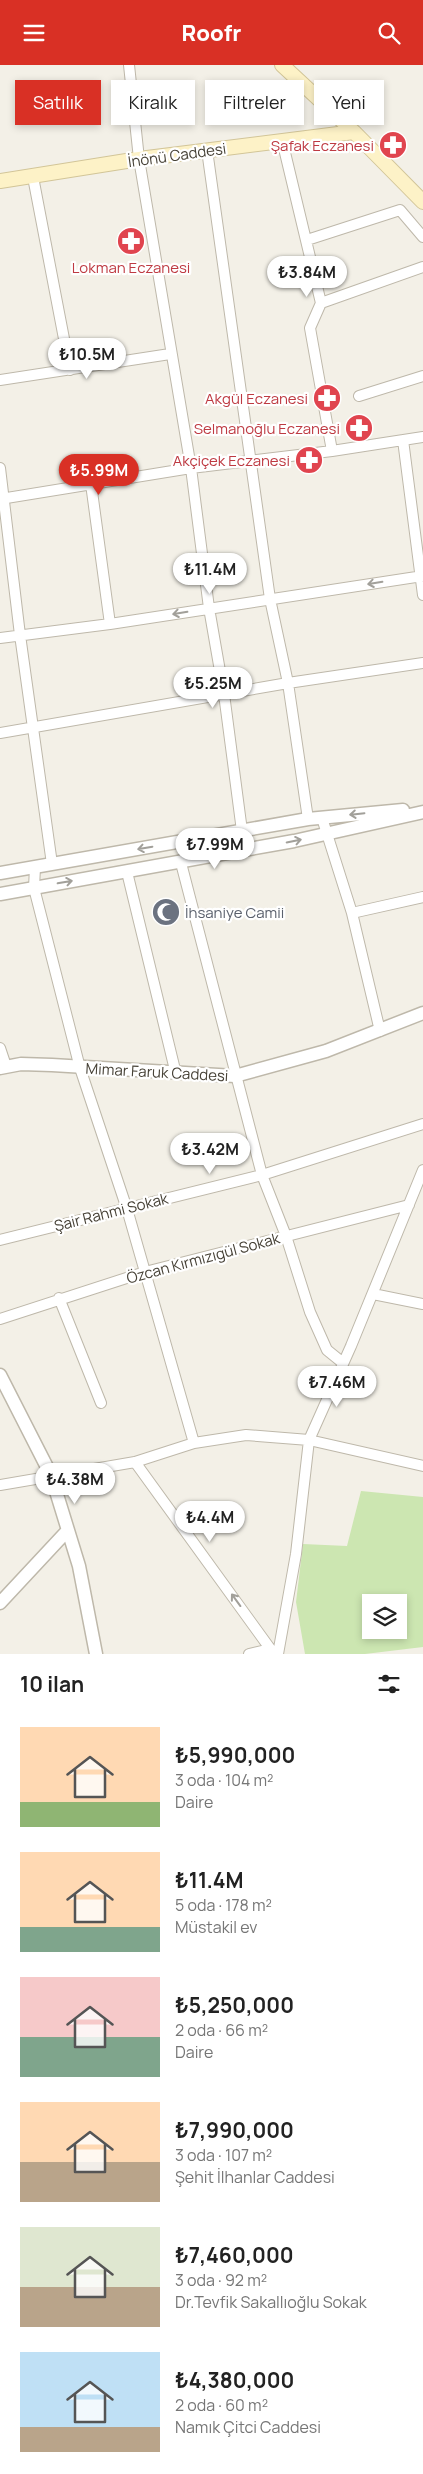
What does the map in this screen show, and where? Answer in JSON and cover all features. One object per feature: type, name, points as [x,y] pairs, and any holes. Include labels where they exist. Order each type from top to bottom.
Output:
[{"type":"main road","points":[[291,68],[423,202]]},
{"type":"main road","name":"İnönü Caddesi","points":[[0,181],[139,159],[354,132]]},
{"type":"street","points":[[129,65],[139,159],[170,354],[191,468],[209,608],[224,694],[242,831]]},
{"type":"street","points":[[282,140],[321,303],[310,328],[332,451]]},
{"type":"street","points":[[207,150],[270,599],[288,683],[308,819]]},
{"type":"street","points":[[32,177],[70,369]]},
{"type":"street","points":[[307,240],[400,210],[423,237]]},
{"type":"street","points":[[321,303],[423,267]]},
{"type":"street","points":[[0,380],[170,354]]},
{"type":"street","points":[[359,396],[423,376]]},
{"type":"street","points":[[2,498],[191,468],[332,451],[423,437]]},
{"type":"street","points":[[402,440],[423,595]]},
{"type":"street","points":[[0,468],[2,498],[32,727],[52,863]]},
{"type":"street","points":[[92,484],[110,624]]},
{"type":"street","points":[[0,638],[110,624],[421,576]]},
{"type":"street","points":[[0,733],[288,683],[423,663]]},
{"type":"street","points":[[0,873],[308,819],[423,807]]},
{"type":"street","points":[[0,894],[181,863],[326,835],[423,812]]},
{"type":"street","points":[[322,818],[352,913],[380,1031]]},
{"type":"street","points":[[181,863],[235,1077],[262,1175],[286,1236],[310,1313],[327,1350],[343,1363]]},
{"type":"street","points":[[35,867],[34,888],[80,1068],[127,1209],[194,1443]]},
{"type":"street","points":[[127,872],[176,1074]]},
{"type":"street","points":[[352,913],[423,897]]},
{"type":"street","name":"Mimar Faruk Caddesi","points":[[3,1067],[44,1065],[235,1077],[326,1051],[423,1013]]},
{"type":"street","points":[[0,1047],[3,1067]]},
{"type":"street","name":"Şair Rahmi Sokak","points":[[0,1240],[262,1175],[423,1123]]},
{"type":"street","points":[[272,1649],[296,1554],[309,1440],[373,1293],[423,1170]]},
{"type":"street","name":"Özcan Kırmızıgül Sokak","points":[[0,1319],[59,1298],[145,1272],[409,1205]]},
{"type":"street","points":[[373,1293],[423,1304]]},
{"type":"street","points":[[59,1298],[101,1403]]},
{"type":"street","points":[[0,1375],[51,1475],[79,1566],[96,1654]]},
{"type":"street","points":[[0,1485],[135,1462],[194,1443],[246,1435],[309,1440],[423,1466]]},
{"type":"street","points":[[135,1462],[272,1649]]},
{"type":"street","points":[[0,1603],[68,1530]]},
{"type":"street","points":[[250,1654],[272,1649]]},
{"type":"green space","points":[[361,1491],[423,1497],[423,1647],[365,1654],[305,1654],[296,1602],[303,1544],[347,1546]]},
{"type":"place","name":"Şafak Eczanesi","points":[[393,145]]},
{"type":"place","name":"Lokman Eczanesi","points":[[131,241]]},
{"type":"place","name":"Akgül Eczanesi","points":[[327,398]]},
{"type":"place","name":"Selmanoğlu Eczanesi","points":[[359,428]]},
{"type":"place","name":"Akçiçek Eczanesi","points":[[309,460]]},
{"type":"place","name":"İhsaniye Camii","points":[[166,912]]}]
